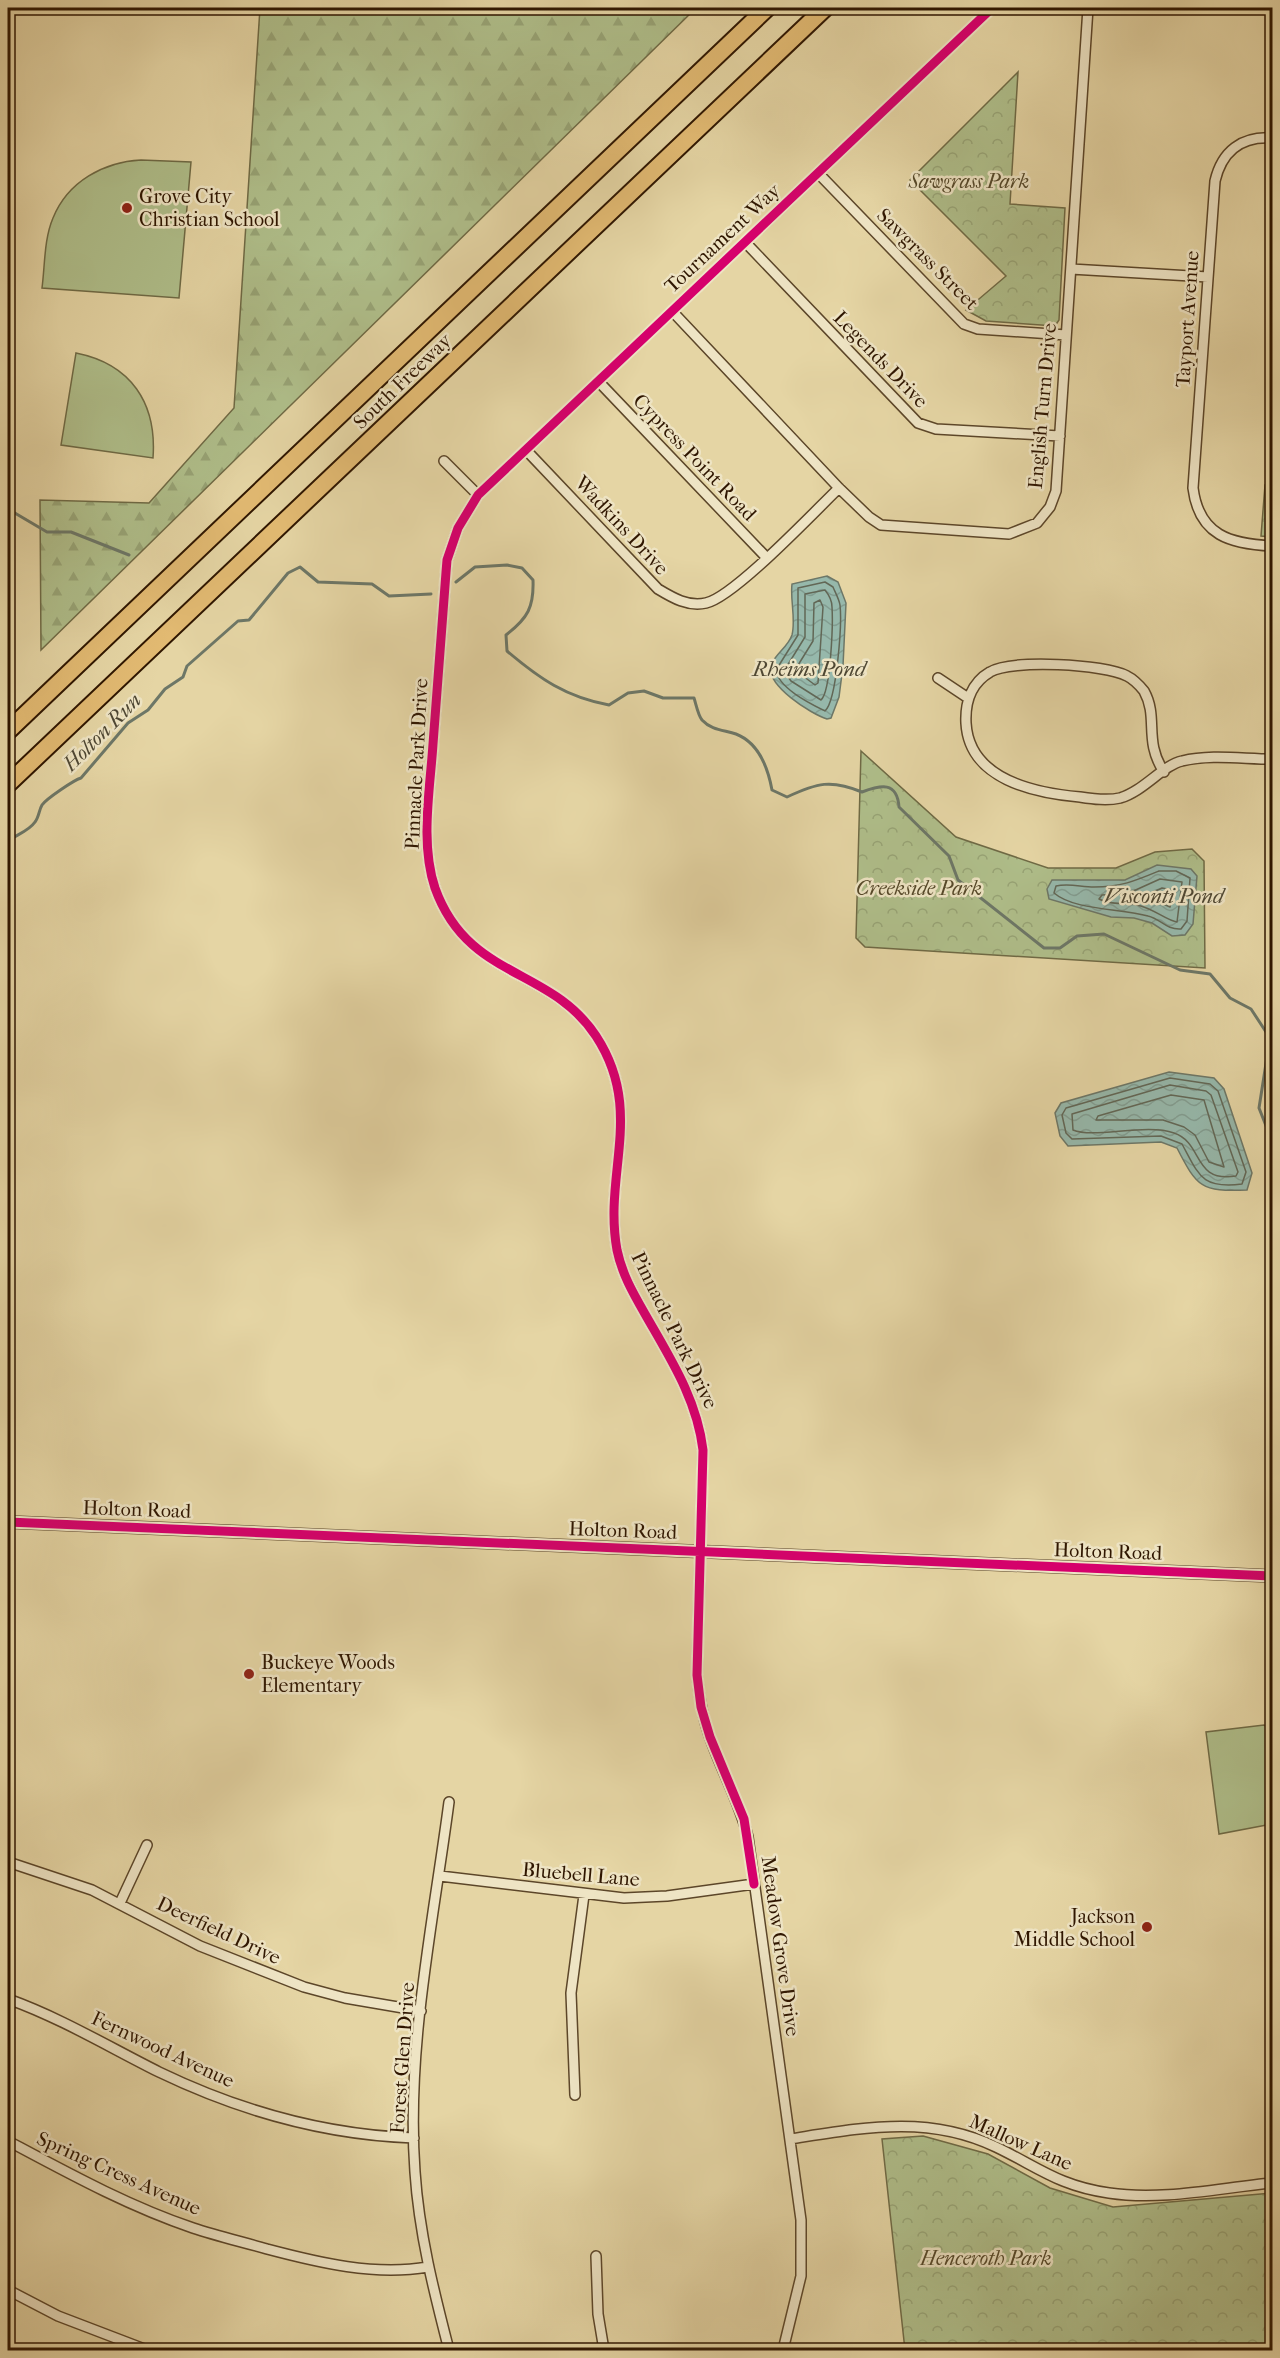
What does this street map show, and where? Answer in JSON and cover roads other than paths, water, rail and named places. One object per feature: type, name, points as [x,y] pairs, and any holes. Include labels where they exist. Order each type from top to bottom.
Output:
[{"type":"highway","name":"South Freeway","points":[[8,731],[767,8]]},
{"type":"highway","name":"South Freeway","points":[[8,784],[825,8]]},
{"type":"street","name":"Tournament Way","points":[[478,495],[992,8]]},
{"type":"street","name":"English Turn Drive","points":[[672,311],[869,517],[887,527],[1009,534],[1037,523],[1050,507],[1056,491],[1088,8]]},
{"type":"street","name":"Tayport Avenue","points":[[1272,138],[1248,139],[1237,144],[1219,165],[1215,181],[1193,488],[1199,512],[1217,533],[1236,542],[1272,546]]},
{"type":"street","name":"Sawgrass Street","points":[[818,172],[964,324],[978,329],[1066,335]]},
{"type":"street","name":"Legends Drive","points":[[745,242],[918,423],[936,429],[1060,436]]},
{"type":"street","points":[[1071,269],[1208,277]]},
{"type":"street","name":"Cypress Point Road","points":[[598,381],[766,557]]},
{"type":"street","name":"Wadkins Drive","points":[[526,450],[658,589],[676,601],[706,603],[719,598],[839,488]]},
{"type":"street","points":[[444,461],[478,495]]},
{"type":"street","name":"Pinnacle Park Drive","points":[[478,495],[458,528],[447,560],[428,820],[430,868],[436,889],[461,935],[493,961],[556,994],[573,1008],[588,1024],[607,1056],[618,1088],[622,1115],[616,1198],[618,1254],[629,1285],[697,1414],[703,1450],[700,1551]]},
{"type":"street","points":[[1164,772],[1154,758],[1150,738],[1150,702],[1142,688],[1128,676],[1110,669],[1010,665],[982,677],[968,698],[966,722],[973,751],[986,766],[1032,791],[1090,798],[1119,798],[1142,789],[1178,762],[1197,758],[1272,759]]},
{"type":"street","points":[[938,678],[968,698]]},
{"type":"street","name":"Holton Road","points":[[8,1522],[1272,1576]]},
{"type":"street","name":"Meadow Grove Drive","points":[[700,1551],[697,1675],[700,1707],[744,1819],[801,2220],[801,2276],[783,2350]]},
{"type":"street","name":"Forest Glen Drive","points":[[449,1802],[421,2011],[413,2096],[418,2206],[428,2267],[449,2350]]},
{"type":"street","points":[[120,1904],[147,1845]]},
{"type":"street","name":"Deerfield Drive","points":[[8,1862],[54,1875],[120,1904],[200,1946],[304,1988],[345,1998],[421,2011]]},
{"type":"street","name":"Bluebell Lane","points":[[440,1876],[584,1895],[646,1898],[754,1884]]},
{"type":"street","points":[[575,2095],[571,1993],[584,1895]]},
{"type":"street","name":"Fernwood Avenue","points":[[8,1999],[47,2013],[161,2073],[218,2097],[321,2128],[383,2137],[414,2138]]},
{"type":"street","name":"Mallow Lane","points":[[790,2139],[883,2125],[927,2126],[960,2133],[996,2147],[1054,2179],[1086,2189],[1126,2195],[1158,2195],[1272,2183]]},
{"type":"street","name":"Spring Cress Avenue","points":[[8,2141],[83,2181],[192,2228],[309,2260],[376,2271],[404,2271],[428,2267]]},
{"type":"street","points":[[596,2256],[598,2314],[604,2350]]},
{"type":"street","points":[[8,2290],[58,2316],[147,2350]]},
{"type":"water","name":"Rheims Pond","points":[[827,576],[838,582],[846,603],[839,697],[831,718],[827,719],[801,705],[782,690],[771,673],[771,665],[792,635],[792,584]]},
{"type":"water","name":"Visconti Pond","points":[[1157,865],[1191,869],[1197,876],[1193,924],[1185,935],[1172,936],[1152,923],[1134,918],[1111,917],[1049,899],[1047,889],[1052,880],[1125,880]]},
{"type":"water","points":[[1169,1072],[1214,1078],[1224,1089],[1252,1173],[1247,1190],[1219,1190],[1202,1184],[1190,1171],[1177,1148],[1161,1142],[1068,1146],[1060,1136],[1055,1113],[1061,1103]]},
{"type":"waterway","points":[[8,509],[47,532],[71,532],[129,555]]},
{"type":"waterway","points":[[456,582],[475,567],[507,565],[522,568],[533,580],[531,605],[520,623],[506,635],[507,651],[554,686],[594,702],[609,705],[628,693],[644,691],[663,698],[694,698],[702,720],[714,728],[736,734],[751,743],[765,765],[772,790],[787,797],[807,788],[824,784],[841,785],[862,792],[882,787],[891,789],[898,799],[899,807],[949,856],[958,880],[1044,948],[1060,948],[1077,936],[1104,934],[1180,970],[1210,974],[1230,998],[1251,1009],[1270,1038],[1259,1108],[1272,1141]]},
{"type":"waterway","name":"Holton Run","points":[[8,841],[32,825],[41,807],[54,794],[81,778],[128,723],[148,710],[165,689],[183,677],[187,666],[238,621],[249,620],[288,573],[300,567],[318,582],[372,584],[389,596],[431,594]]},
{"type":"place","name":"Grove City Christian School","points":[[127,208]]},
{"type":"place","name":"Buckeye Woods Elementary","points":[[249,1674]]},
{"type":"place","name":"Jackson Middle School","points":[[1147,1927]]},
{"type":"park label","name":"Sawgrass Park","points":[[969,181]]},
{"type":"park label","name":"Creekside Park","points":[[919,888]]},
{"type":"park label","name":"Henceroth Park","points":[[986,2258]]}]
